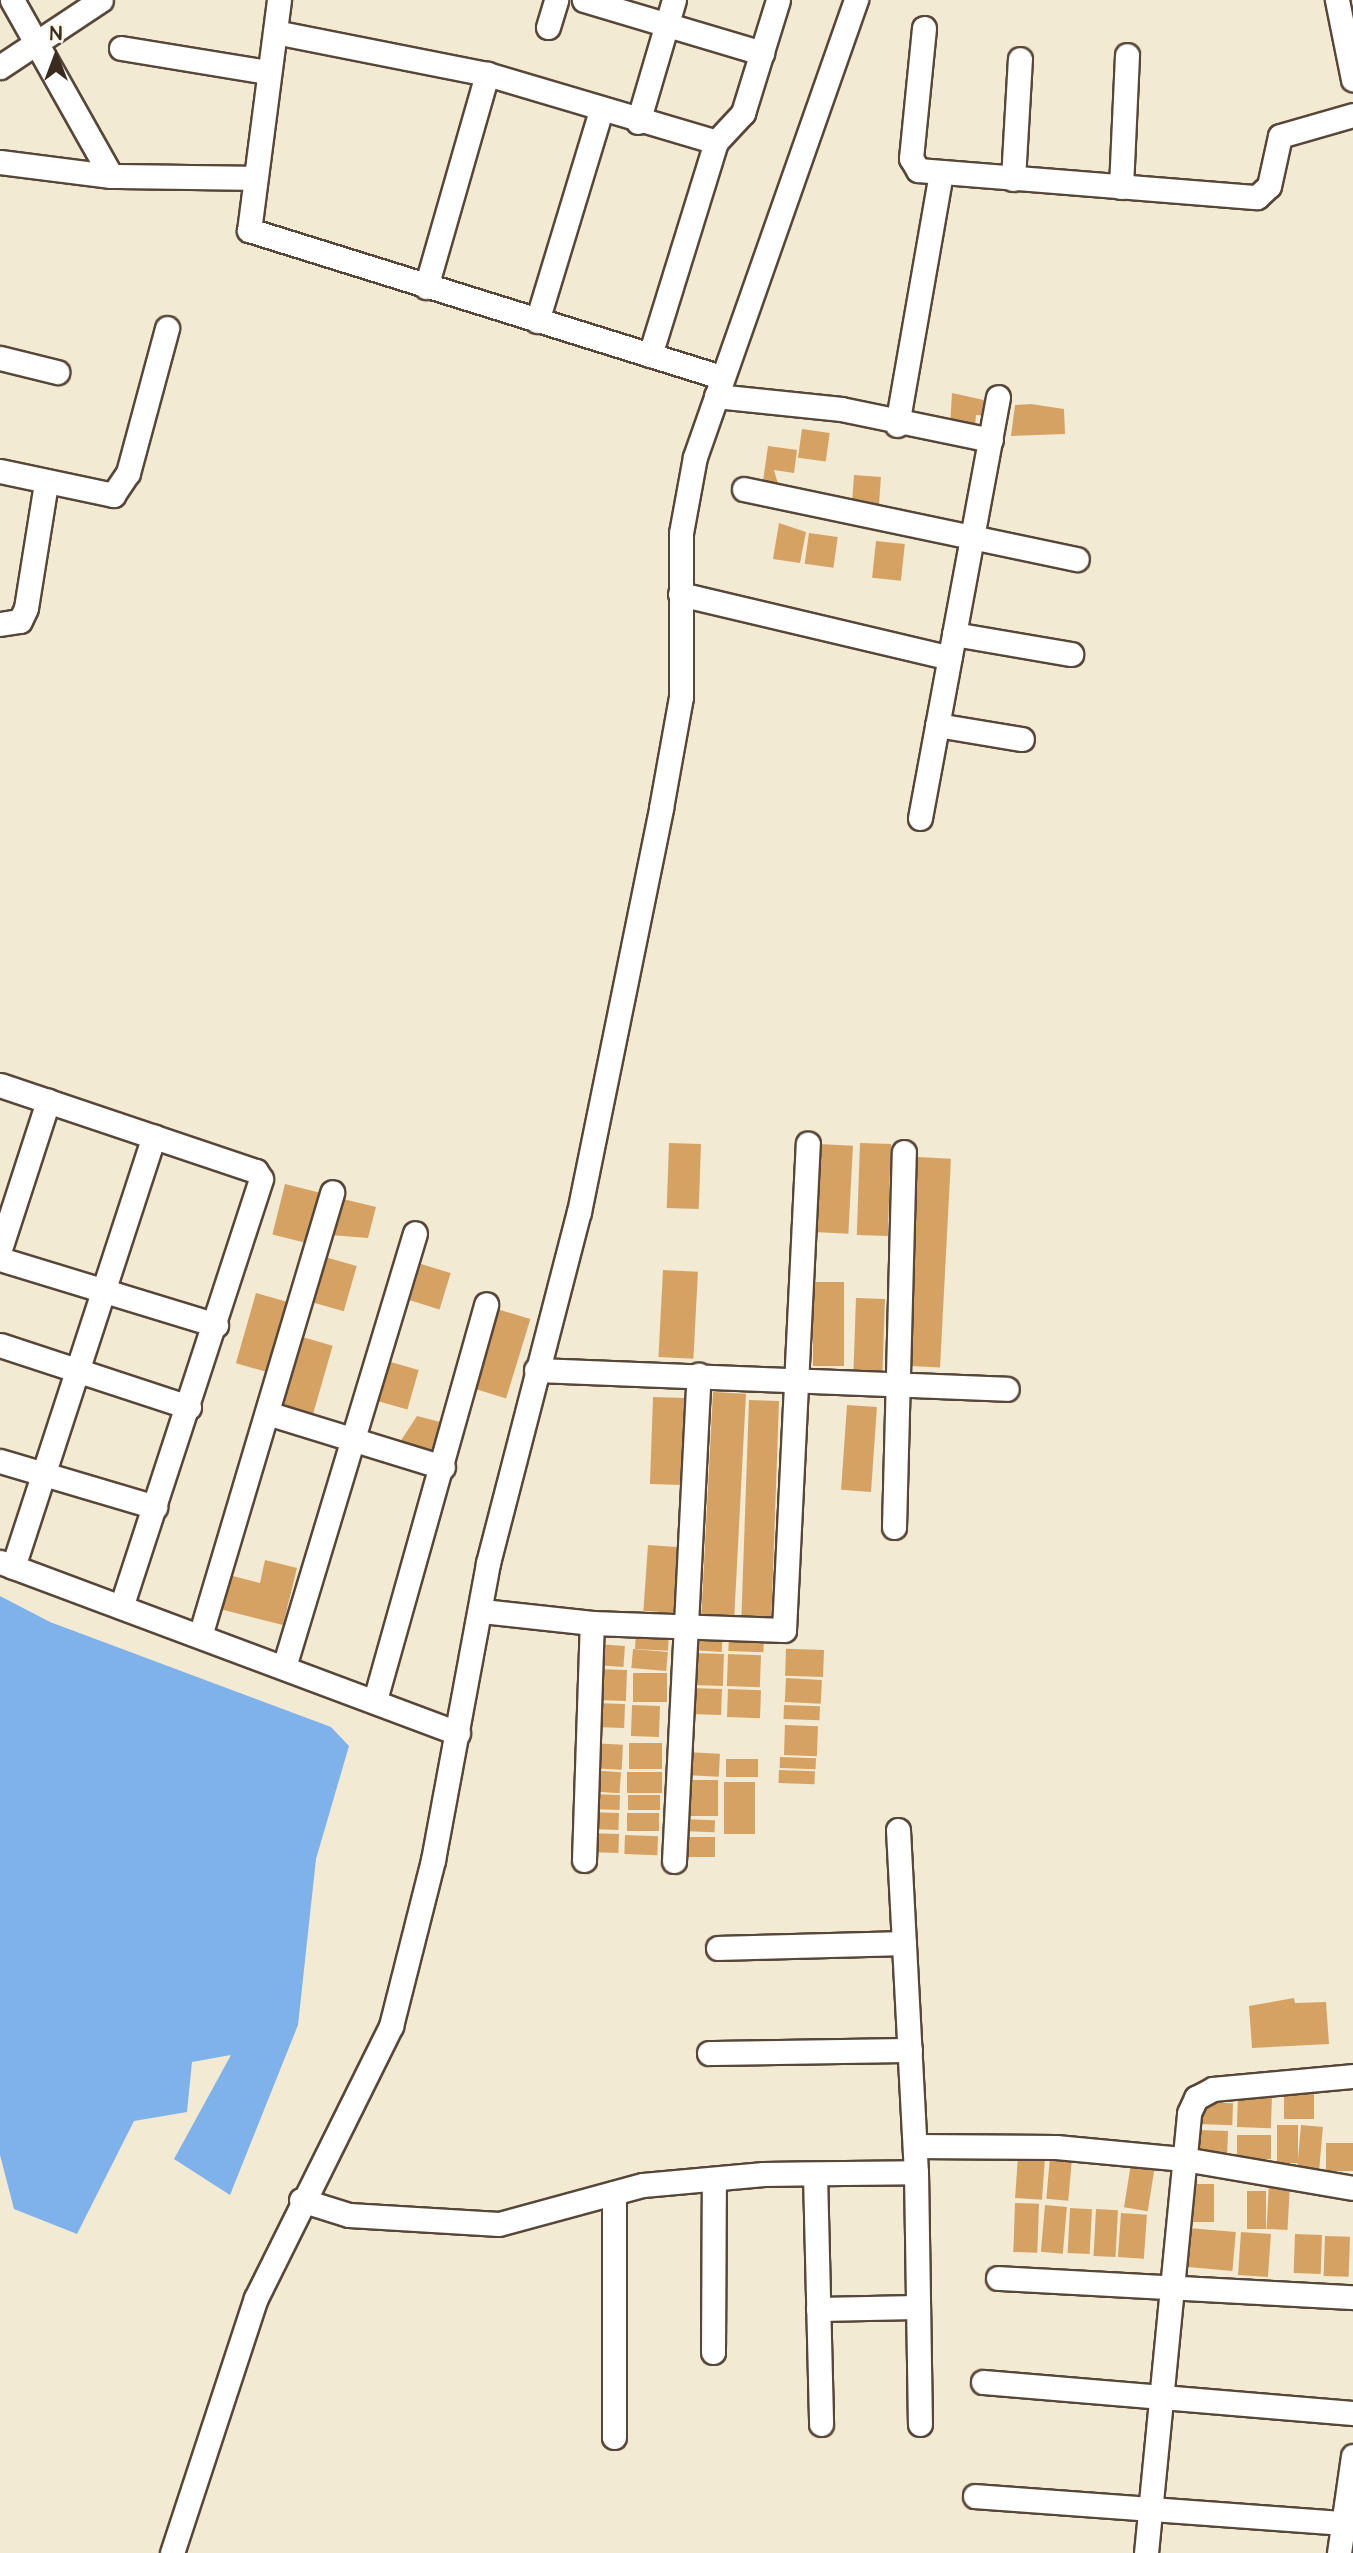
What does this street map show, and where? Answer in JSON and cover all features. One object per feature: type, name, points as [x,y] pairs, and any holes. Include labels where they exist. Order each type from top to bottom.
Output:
[{"type":"street","points":[[12,0],[111,176]]},
{"type":"street","points":[[0,67],[101,0]]},
{"type":"street","points":[[279,0],[247,219],[258,236],[650,355],[719,386],[841,409],[897,425],[991,440]]},
{"type":"street","points":[[548,27],[556,0]]},
{"type":"street","points":[[584,0],[762,53]]},
{"type":"street","points":[[638,122],[674,0]]},
{"type":"street","points":[[650,355],[716,142],[743,113],[778,0]]},
{"type":"street","points":[[172,2553],[244,2329],[301,2200],[366,2085],[391,2026],[458,1733],[482,1611],[536,1370],[579,1212],[664,795],[681,697],[680,594],[683,521],[719,386],[856,0]]},
{"type":"street","points":[[1337,0],[1353,79]]},
{"type":"street","points":[[924,28],[911,158],[918,170],[1257,197],[1269,186],[1280,136],[1353,115]]},
{"type":"street","points":[[275,32],[488,74],[638,122],[716,142]]},
{"type":"street","points":[[121,48],[268,72]]},
{"type":"street","points":[[1121,187],[1127,55]]},
{"type":"street","points":[[1013,179],[1020,60]]},
{"type":"street","points":[[426,287],[488,74]]},
{"type":"street","points":[[537,321],[601,110]]},
{"type":"street","points":[[0,162],[111,176],[251,178]]},
{"type":"street","points":[[897,425],[942,173]]},
{"type":"street","points":[[0,471],[104,498],[121,487],[167,328]]},
{"type":"street","points":[[0,358],[57,372]]},
{"type":"street","points":[[920,818],[998,397]]},
{"type":"street","points":[[0,624],[20,621],[26,608],[46,483]]},
{"type":"street","points":[[744,489],[972,540],[1077,559]]},
{"type":"street","points":[[680,594],[950,658]]},
{"type":"street","points":[[954,634],[1071,654]]},
{"type":"street","points":[[937,725],[1021,739]]},
{"type":"street","points":[[0,1084],[256,1171],[261,1179],[216,1325],[121,1607]]},
{"type":"street","points":[[0,1249],[48,1101]]},
{"type":"street","points":[[154,1136],[80,1371],[44,1475],[6,1564],[458,1733]]},
{"type":"street","points":[[482,1611],[592,1623],[784,1630],[800,1380],[808,1144]]},
{"type":"street","points":[[894,1527],[900,1384],[904,1152]]},
{"type":"street","points":[[200,1636],[332,1192]]},
{"type":"street","points":[[284,1667],[350,1438],[415,1233]]},
{"type":"street","points":[[0,1259],[216,1325]]},
{"type":"street","points":[[375,1700],[443,1467],[486,1304]]},
{"type":"street","points":[[0,1345],[188,1407]]},
{"type":"street","points":[[536,1370],[1007,1389]]},
{"type":"street","points":[[674,1861],[699,1375]]},
{"type":"street","points":[[267,1413],[443,1467]]},
{"type":"street","points":[[0,1461],[155,1507]]},
{"type":"street","points":[[584,1860],[592,1623]]},
{"type":"street","points":[[898,1830],[916,2172],[920,2424]]},
{"type":"street","points":[[718,1948],[904,1943]]},
{"type":"street","points":[[709,2053],[910,2050]]},
{"type":"street","points":[[1146,2553],[1189,2113],[1196,2098],[1213,2089],[1353,2076]]},
{"type":"street","points":[[915,2146],[1056,2147],[1184,2159],[1353,2188]]},
{"type":"street","points":[[301,2200],[349,2214],[499,2224],[614,2193],[816,2174],[916,2172]]},
{"type":"street","points":[[816,2174],[821,2424]]},
{"type":"street","points":[[713,2352],[714,2182]]},
{"type":"street","points":[[614,2193],[614,2437]]},
{"type":"street","points":[[998,2278],[1353,2297]]},
{"type":"street","points":[[818,2309],[917,2307]]},
{"type":"street","points":[[984,2382],[1161,2399],[1353,2413]]},
{"type":"street","points":[[1339,2553],[1353,2456]]},
{"type":"street","points":[[975,2496],[1150,2512],[1343,2523]]},
{"type":"water","points":[[0,1596],[50,1622],[331,1727],[349,1746],[316,1859],[298,2025],[230,2195],[174,2159],[231,2055],[192,2062],[187,2112],[134,2121],[77,2234],[14,2209],[0,2155]]},
{"type":"building","points":[[952,393],[993,402],[991,416],[976,415],[975,428],[950,426]]},
{"type":"building","points":[[1031,404],[1064,409],[1065,434],[1011,436],[1015,405]]},
{"type":"building","points":[[802,429],[830,433],[826,462],[798,458]]},
{"type":"building","points":[[768,446],[797,450],[794,473],[774,470],[780,491],[762,488]]},
{"type":"building","points":[[854,475],[881,477],[879,510],[852,508]]},
{"type":"building","points":[[779,523],[806,532],[800,563],[773,559]]},
{"type":"building","points":[[809,533],[838,537],[833,568],[805,564]]},
{"type":"building","points":[[876,541],[905,544],[901,581],[872,578]]},
{"type":"building","points":[[669,1143],[701,1144],[699,1209],[667,1208]]},
{"type":"building","points":[[860,1143],[891,1144],[888,1236],[857,1235]]},
{"type":"building","points":[[819,1144],[853,1146],[848,1234],[814,1232]]},
{"type":"building","points":[[917,1157],[951,1159],[940,1367],[906,1366]]},
{"type":"building","points":[[285,1184],[320,1193],[307,1243],[272,1234]]},
{"type":"building","points":[[339,1198],[376,1207],[368,1238],[330,1235]]},
{"type":"building","points":[[325,1257],[357,1266],[344,1311],[312,1302]]},
{"type":"building","points":[[421,1264],[451,1273],[440,1309],[410,1300]]},
{"type":"building","points":[[663,1270],[698,1272],[693,1359],[658,1357]]},
{"type":"building","points":[[813,1282],[844,1282],[844,1366],[813,1366]]},
{"type":"building","points":[[256,1293],[288,1302],[268,1372],[236,1363]]},
{"type":"building","points":[[856,1298],[885,1299],[882,1371],[853,1370]]},
{"type":"building","points":[[494,1308],[530,1319],[506,1398],[470,1387]]},
{"type":"building","points":[[299,1336],[333,1346],[311,1421],[278,1411]]},
{"type":"building","points":[[387,1361],[419,1370],[407,1410],[376,1400]]},
{"type":"building","points":[[713,1392],[746,1394],[734,1615],[701,1614]]},
{"type":"building","points":[[653,1397],[685,1398],[682,1485],[650,1484]]},
{"type":"building","points":[[749,1400],[779,1401],[771,1617],[741,1616]]},
{"type":"building","points":[[847,1405],[877,1407],[871,1492],[841,1490]]},
{"type":"building","points":[[417,1416],[444,1423],[435,1452],[400,1442]]},
{"type":"building","points":[[648,1545],[680,1547],[675,1613],[643,1611]]},
{"type":"building","points":[[265,1560],[297,1568],[283,1625],[216,1608],[225,1574],[260,1583]]},
{"type":"building","points":[[636,1630],[669,1632],[668,1651],[635,1649]]},
{"type":"building","points":[[692,1631],[723,1633],[722,1652],[691,1650]]},
{"type":"building","points":[[729,1633],[764,1634],[763,1652],[728,1651]]},
{"type":"building","points":[[597,1644],[625,1646],[623,1667],[596,1665]]},
{"type":"building","points":[[633,1649],[668,1652],[666,1671],[631,1668]]},
{"type":"building","points":[[786,1649],[824,1650],[823,1677],[785,1676]]},
{"type":"building","points":[[693,1653],[724,1654],[723,1686],[692,1685]]},
{"type":"building","points":[[728,1654],[761,1655],[760,1687],[727,1686]]},
{"type":"building","points":[[596,1669],[627,1670],[626,1701],[595,1700]]},
{"type":"building","points":[[633,1673],[667,1673],[667,1702],[633,1702]]},
{"type":"building","points":[[786,1678],[822,1680],[821,1704],[785,1702]]},
{"type":"building","points":[[690,1688],[722,1689],[721,1715],[689,1714]]},
{"type":"building","points":[[728,1689],[761,1690],[760,1718],[727,1717]]},
{"type":"building","points":[[595,1703],[625,1704],[624,1728],[594,1727]]},
{"type":"building","points":[[632,1705],[660,1706],[659,1737],[631,1736]]},
{"type":"building","points":[[784,1705],[820,1706],[819,1720],[784,1719]]},
{"type":"building","points":[[785,1725],[818,1726],[817,1756],[784,1755]]},
{"type":"building","points":[[590,1743],[623,1745],[622,1770],[589,1768]]},
{"type":"building","points":[[629,1743],[662,1743],[662,1769],[629,1769]]},
{"type":"building","points":[[685,1752],[720,1754],[719,1777],[684,1775]]},
{"type":"building","points":[[780,1757],[816,1758],[816,1769],[780,1768]]},
{"type":"building","points":[[726,1759],[758,1759],[758,1777],[726,1777]]},
{"type":"building","points":[[589,1770],[621,1772],[619,1793],[588,1791]]},
{"type":"building","points":[[779,1770],[815,1771],[815,1784],[779,1783]]},
{"type":"building","points":[[627,1772],[662,1772],[662,1793],[627,1793]]},
{"type":"building","points":[[686,1780],[718,1780],[718,1816],[686,1816]]},
{"type":"building","points":[[724,1782],[755,1782],[755,1834],[724,1834]]},
{"type":"building","points":[[588,1794],[620,1795],[619,1810],[587,1809]]},
{"type":"building","points":[[628,1795],[660,1795],[660,1810],[628,1810]]},
{"type":"building","points":[[589,1812],[619,1813],[618,1830],[588,1829]]},
{"type":"building","points":[[627,1813],[659,1813],[659,1831],[627,1831]]},
{"type":"building","points":[[682,1819],[715,1820],[715,1832],[682,1831]]},
{"type":"building","points":[[588,1833],[619,1834],[618,1853],[587,1852]]},
{"type":"building","points":[[625,1835],[658,1836],[657,1855],[624,1854]]},
{"type":"building","points":[[683,1837],[715,1837],[715,1857],[683,1857]]},
{"type":"building","points":[[1294,1998],[1295,2003],[1326,2002],[1329,2044],[1252,2048],[1249,2006]]},
{"type":"building","points":[[1284,2088],[1314,2088],[1314,2119],[1284,2119]]},
{"type":"building","points":[[1238,2095],[1272,2096],[1271,2128],[1237,2127]]},
{"type":"building","points":[[1199,2102],[1233,2103],[1232,2125],[1198,2124]]},
{"type":"building","points":[[1277,2125],[1298,2125],[1298,2163],[1277,2163]]},
{"type":"building","points":[[1301,2125],[1323,2127],[1319,2171],[1297,2169]]},
{"type":"building","points":[[1198,2130],[1228,2131],[1227,2156],[1197,2155]]},
{"type":"building","points":[[1237,2135],[1271,2135],[1271,2159],[1237,2159]]},
{"type":"building","points":[[1326,2143],[1353,2143],[1353,2171],[1326,2171]]},
{"type":"building","points":[[1018,2156],[1045,2158],[1042,2200],[1015,2198]]},
{"type":"building","points":[[1050,2157],[1072,2159],[1068,2201],[1046,2199]]},
{"type":"building","points":[[1132,2157],[1156,2161],[1148,2211],[1124,2207]]},
{"type":"building","points":[[1269,2182],[1290,2183],[1288,2230],[1267,2229]]},
{"type":"building","points":[[1190,2184],[1214,2184],[1214,2222],[1190,2222]]},
{"type":"building","points":[[1247,2191],[1266,2191],[1266,2229],[1247,2229]]},
{"type":"building","points":[[1015,2203],[1039,2204],[1037,2253],[1013,2252]]},
{"type":"building","points":[[1045,2205],[1067,2207],[1063,2254],[1041,2252]]},
{"type":"building","points":[[1070,2208],[1092,2209],[1090,2254],[1068,2253]]},
{"type":"building","points":[[1096,2209],[1118,2210],[1116,2257],[1094,2256]]},
{"type":"building","points":[[1121,2213],[1147,2215],[1144,2259],[1118,2257]]},
{"type":"building","points":[[1189,2228],[1236,2232],[1232,2271],[1186,2267]]},
{"type":"building","points":[[1241,2232],[1271,2234],[1268,2277],[1238,2275]]},
{"type":"building","points":[[1295,2234],[1322,2235],[1321,2274],[1294,2273]]},
{"type":"building","points":[[1325,2236],[1350,2237],[1349,2277],[1324,2276]]}]
